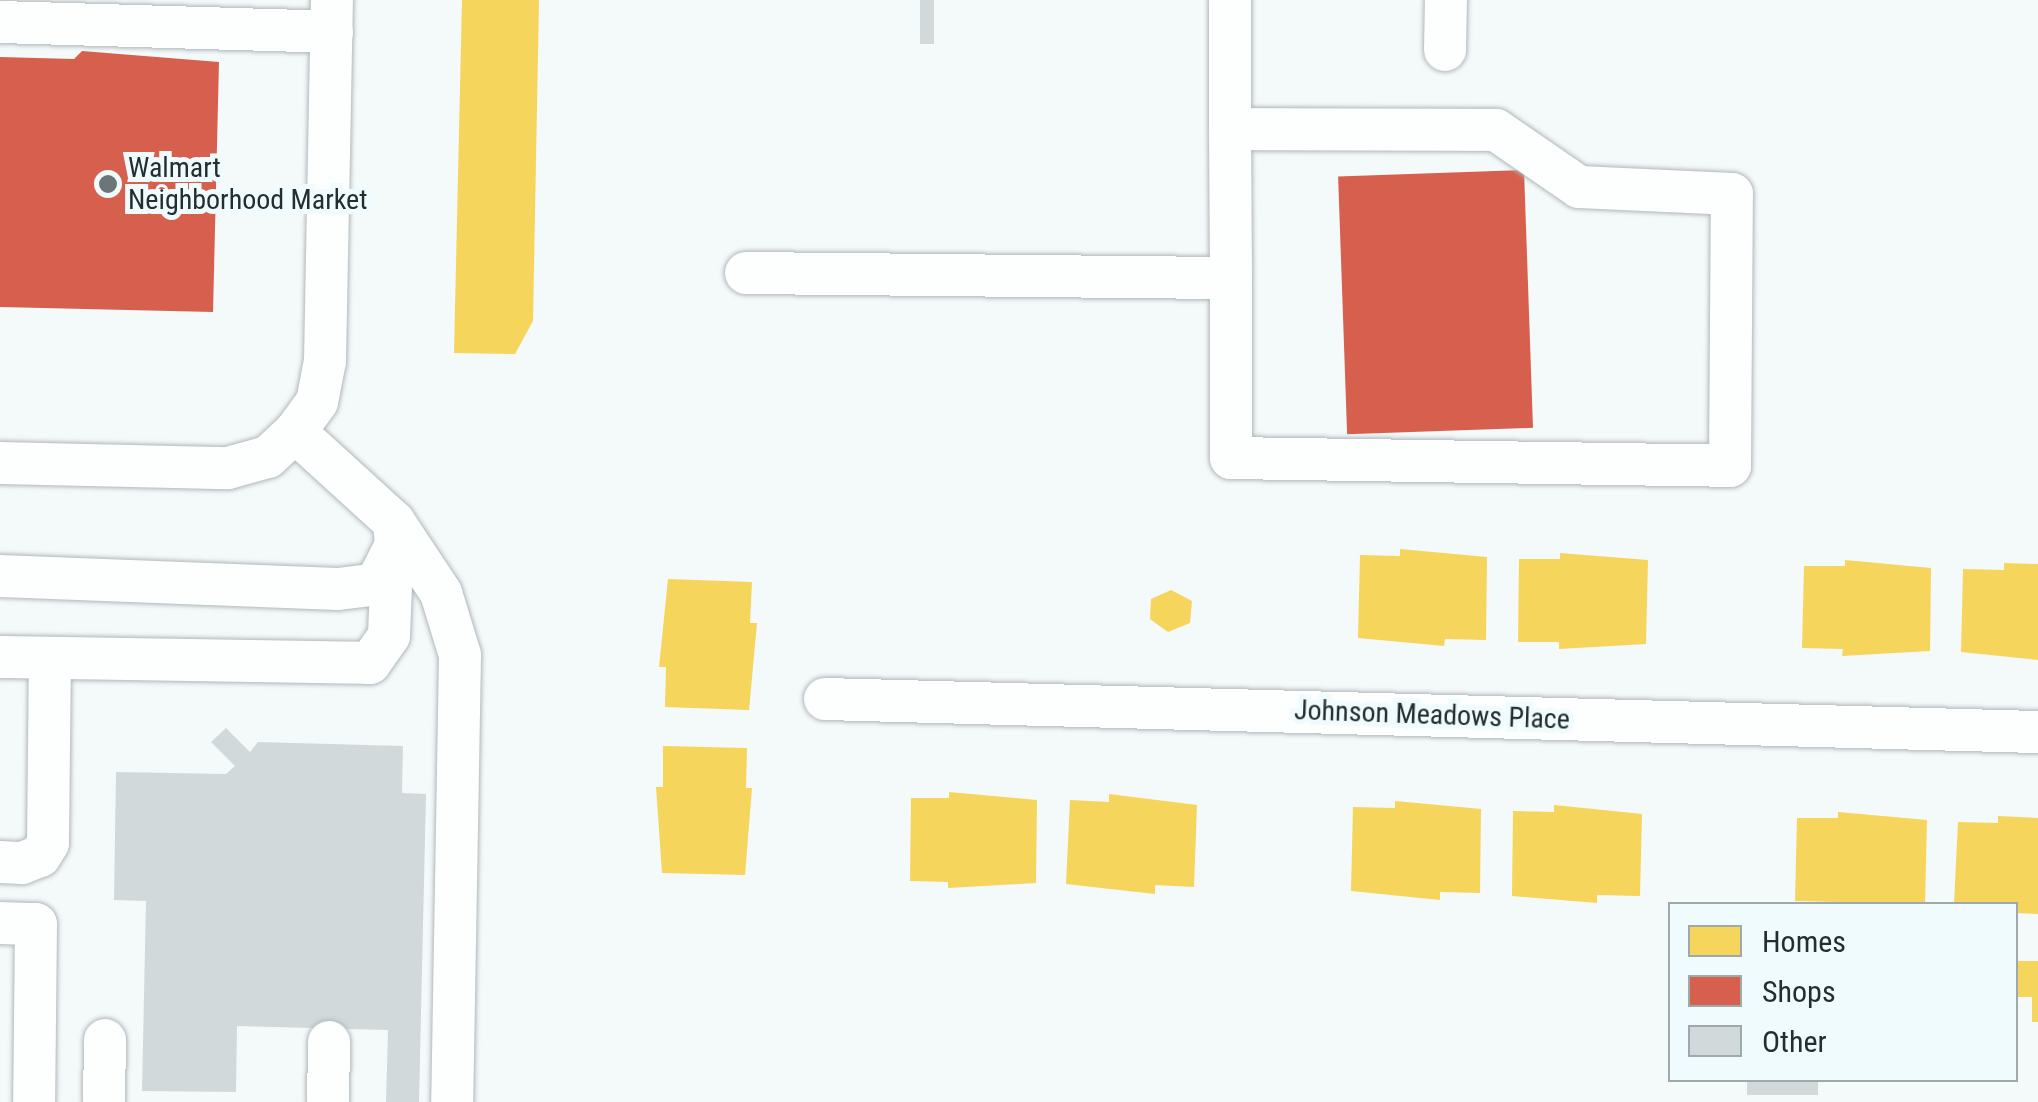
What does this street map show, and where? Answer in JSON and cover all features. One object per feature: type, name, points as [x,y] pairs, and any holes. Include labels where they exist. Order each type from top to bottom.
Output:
[{"type":"street","points":[[1230,0],[1230,129],[1231,278],[1231,458],[1730,466],[1732,194],[1579,188],[1496,130],[1230,129]]},
{"type":"street","points":[[1445,50],[1446,0]]},
{"type":"street","points":[[0,22],[332,16],[325,361],[316,402],[296,432],[268,457],[228,468],[0,462]]},
{"type":"street","points":[[746,273],[1231,278]]},
{"type":"street","points":[[296,432],[441,593],[460,656],[452,1102]]},
{"type":"street","points":[[0,576],[352,588],[376,584],[393,541]]},
{"type":"street","points":[[0,657],[370,663],[390,636],[393,541]]},
{"type":"street","points":[[0,862],[22,864],[40,856],[48,843],[50,658]]},
{"type":"street","name":"Johnson Meadows Place","points":[[825,699],[2038,732]]},
{"type":"street","points":[[0,923],[36,924],[34,1102]]},
{"type":"street","points":[[104,1102],[105,1040]]},
{"type":"street","points":[[328,1102],[330,1042]]},
{"type":"building: Homes","points":[[462,0],[539,0],[533,321],[515,354],[454,353]]},
{"type":"building: Homes","points":[[1400,549],[1487,557],[1486,640],[1445,639],[1444,646],[1358,638],[1360,555],[1400,556]]},
{"type":"building: Homes","points":[[1560,553],[1648,560],[1646,644],[1559,649],[1559,642],[1518,642],[1519,559],[1560,559]]},
{"type":"building: Homes","points":[[1845,560],[1931,568],[1930,651],[1842,656],[1843,649],[1802,648],[1804,566],[1845,566]]},
{"type":"building: Homes","points":[[2004,563],[2038,564],[2038,660],[1961,652],[1963,569],[2004,570]]},
{"type":"building: Homes","points":[[668,579],[752,582],[750,623],[757,623],[749,710],[665,707],[666,667],[659,667]]},
{"type":"building: Homes","points":[[1171,590],[1192,601],[1190,623],[1168,632],[1150,619],[1151,599]]},
{"type":"building: Homes","points":[[663,746],[747,748],[746,788],[752,788],[745,875],[662,873],[656,787],[663,787]]},
{"type":"building: Homes","points":[[949,792],[1037,800],[1036,883],[948,888],[948,882],[910,881],[911,798],[949,798]]},
{"type":"building: Homes","points":[[1109,794],[1197,805],[1194,887],[1155,885],[1155,894],[1066,884],[1070,800],[1109,802]]},
{"type":"building: Homes","points":[[1395,801],[1481,809],[1480,893],[1440,892],[1440,900],[1351,891],[1353,807],[1395,808]]},
{"type":"building: Homes","points":[[1554,805],[1642,814],[1640,896],[1597,895],[1597,903],[1512,896],[1513,811],[1554,812]]},
{"type":"building: Homes","points":[[1838,812],[1927,820],[1925,902],[1795,901],[1797,818],[1838,818]]},
{"type":"building: Homes","points":[[1998,816],[2038,818],[2038,914],[2018,913],[2018,902],[1954,902],[1958,822],[1998,823]]},
{"type":"building: Homes","points":[[2018,961],[2038,961],[2038,1022],[2032,1022],[2032,997],[2018,997]]},
{"type":"building: Shops","name":"Walmart Neighborhood Market","points":[[82,51],[219,62],[213,312],[0,307],[0,57],[74,59]]},
{"type":"building: Shops","points":[[1524,170],[1533,428],[1347,434],[1338,176]]},
{"type":"building: Other","points":[[920,0],[934,0],[934,44],[920,44]]},
{"type":"building: Other","points":[[226,728],[250,752],[258,742],[403,746],[402,793],[426,794],[419,1102],[386,1102],[388,1030],[237,1026],[236,1092],[142,1091],[146,901],[114,900],[116,772],[226,774],[235,766],[211,742]]},
{"type":"building: Other","points":[[1747,1082],[1818,1082],[1818,1095],[1747,1095]]},
{"type":"place","name":"Walmart Neighborhood Market","points":[[108,184]]}]
